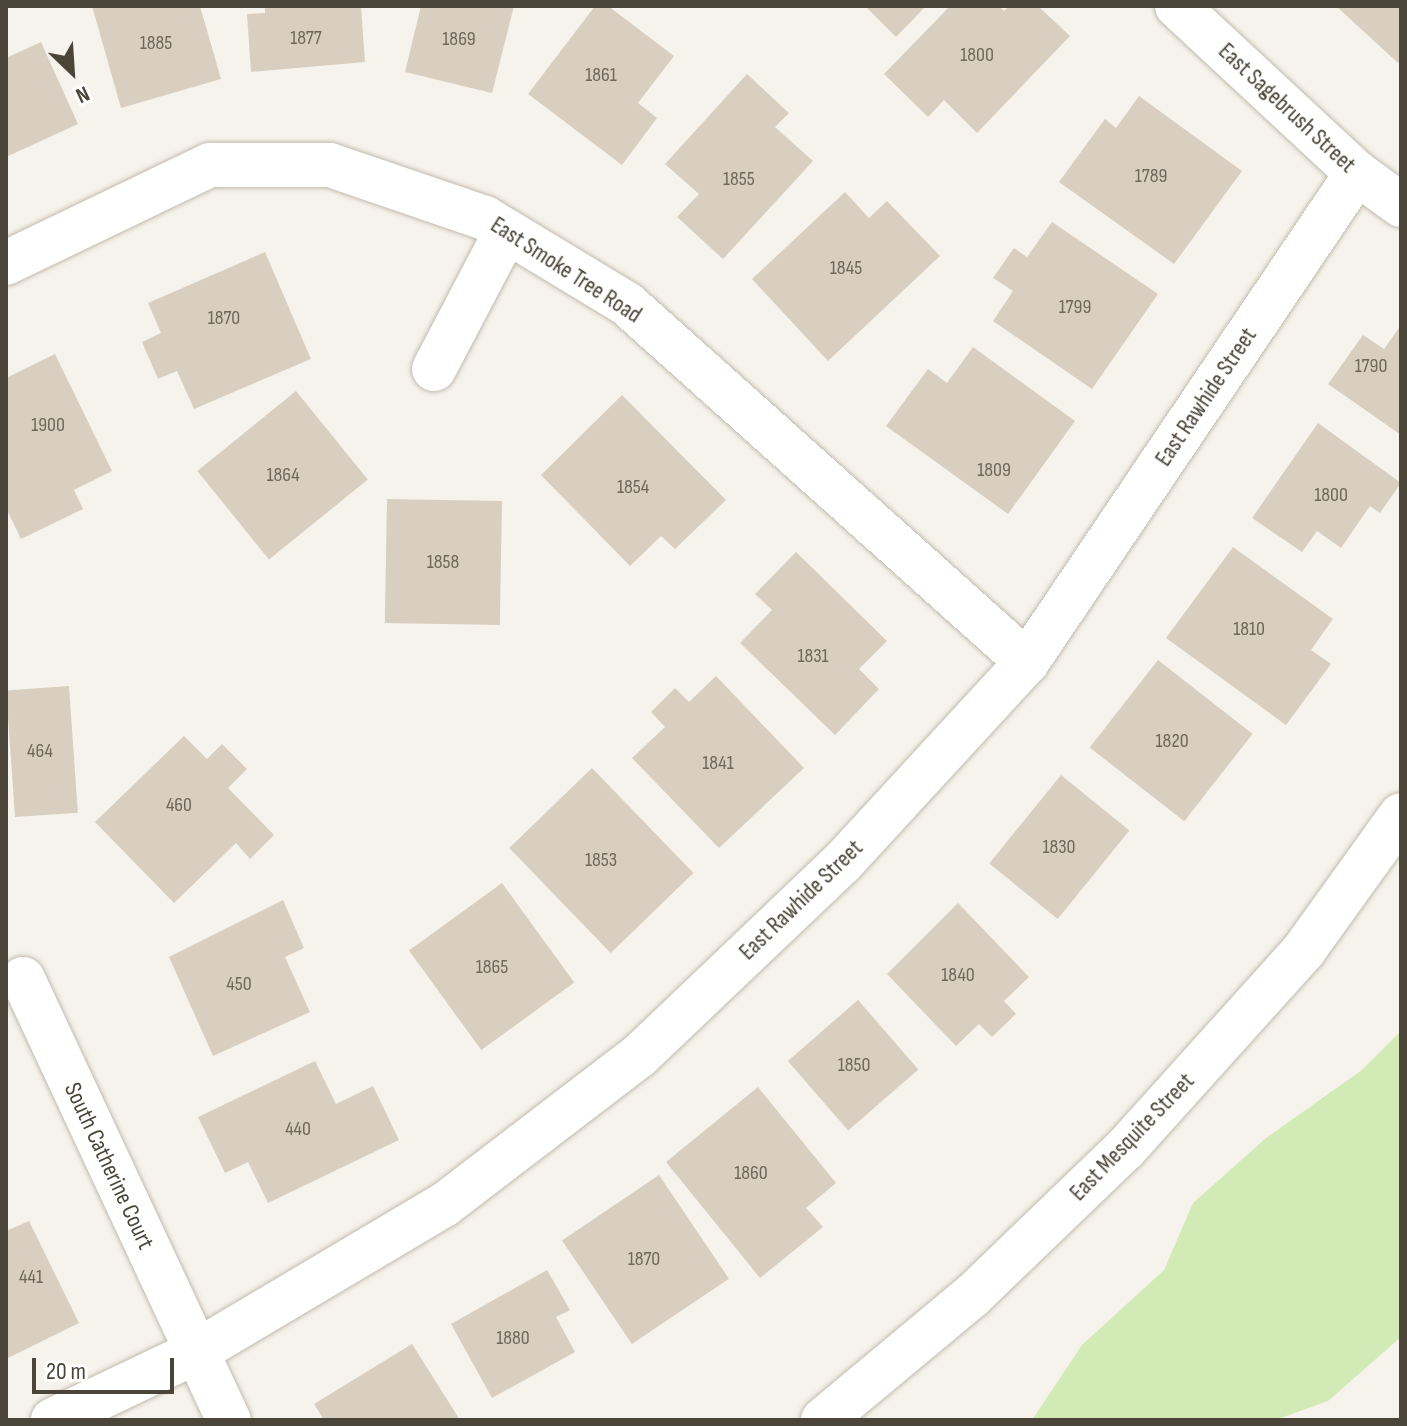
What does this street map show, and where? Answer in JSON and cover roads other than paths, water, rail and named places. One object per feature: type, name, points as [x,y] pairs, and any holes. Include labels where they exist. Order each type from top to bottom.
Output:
[{"type":"street","name":"East Sagebrush Street","points":[[1177,6],[1357,173],[1401,205]]},
{"type":"street","name":"East Smoke Tree Road","points":[[6,263],[210,165],[330,165],[485,218],[627,304],[1027,662]]},
{"type":"street","name":"East Rawhide Street","points":[[53,1420],[196,1352],[444,1205],[639,1056],[842,863],[1027,662],[1357,173]]},
{"type":"street","points":[[434,369],[506,232]]},
{"type":"street","name":"East Mesquite Street","points":[[823,1420],[972,1296],[1125,1149],[1304,950],[1401,815]]},
{"type":"street","name":"South Catherine Court","points":[[23,979],[229,1420]]}]
